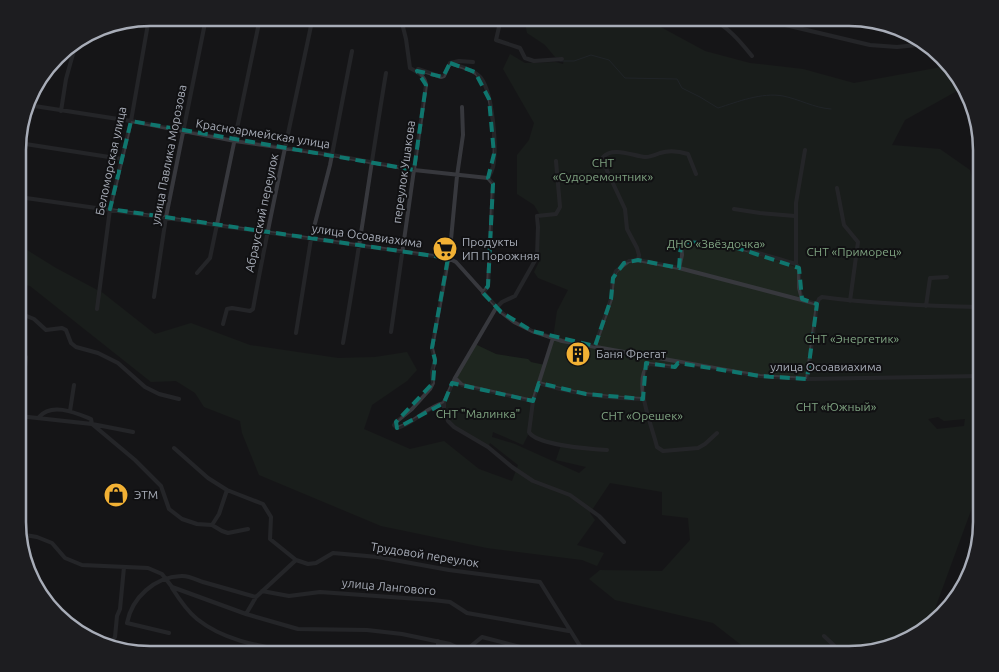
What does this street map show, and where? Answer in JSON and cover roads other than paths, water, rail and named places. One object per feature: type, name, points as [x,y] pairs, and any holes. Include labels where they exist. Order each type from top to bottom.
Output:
[{"type":"street","points":[[499,26],[496,40],[520,48],[525,58],[534,60],[562,59]]},
{"type":"street","points":[[725,26],[752,56]]},
{"type":"street","points":[[790,26],[870,45],[897,47],[915,45]]},
{"type":"street","name":"Беломорская улица","points":[[97,309],[110,209],[131,121],[147,27]]},
{"type":"street","name":"улица Павлика Морозова","points":[[154,297],[182,130],[205,27]]},
{"type":"street","points":[[197,272],[210,258],[258,27]]},
{"type":"street","name":"Абраусский переулок","points":[[223,324],[227,310],[232,308],[250,311],[253,309],[267,232],[311,27]]},
{"type":"street","name":"переулок Ушакова","points":[[391,332],[404,252],[426,85],[425,79],[417,71],[410,68],[403,27]]},
{"type":"street","points":[[296,333],[311,239],[332,155],[352,51]]},
{"type":"street","points":[[61,111],[66,79],[73,53]]},
{"type":"street","points":[[450,63],[459,61],[473,62]]},
{"type":"street","points":[[417,71],[418,69],[441,77],[444,76],[450,63]]},
{"type":"street","points":[[450,63],[475,72],[482,79],[486,88],[494,128],[493,168],[488,178],[493,184],[488,286],[483,294]]},
{"type":"street","points":[[343,343],[360,246],[371,162],[386,73]]},
{"type":"street","name":"Красноармейская улица","points":[[34,107],[131,121],[414,170],[488,178]]},
{"type":"street","points":[[444,403],[427,410],[403,426],[397,428],[394,425],[412,409],[433,383],[432,372],[435,360],[432,348],[450,250],[463,136],[462,107]]},
{"type":"street","points":[[26,144],[122,159]]},
{"type":"street","points":[[802,299],[799,288],[799,268],[796,264],[795,216],[805,150]]},
{"type":"street","points":[[638,260],[640,254],[627,229],[625,210],[602,162],[603,156],[606,153],[616,152],[652,157],[666,152],[680,151],[688,154],[696,174]]},
{"type":"street","points":[[556,161],[560,207],[556,214],[537,216],[537,257],[515,296],[502,302],[496,308],[455,378],[444,403],[444,408],[448,421],[454,427],[488,448],[533,481],[570,495],[600,516],[624,542]]},
{"type":"street","points":[[837,188],[844,225],[858,242],[850,301]]},
{"type":"street","name":"улица Осоавиахима","points":[[26,198],[448,258],[456,262],[496,308],[514,322],[532,331],[553,338],[678,363],[760,376],[807,379],[972,376]]},
{"type":"street","points":[[734,209],[795,216]]},
{"type":"street","points":[[679,268],[682,242],[710,241],[796,264]]},
{"type":"street","points":[[595,346],[611,299],[613,278],[616,271],[629,261],[638,260],[679,268],[817,304]]},
{"type":"street","points":[[926,306],[930,278],[947,276]]},
{"type":"street","points":[[807,379],[817,304],[822,297],[850,301],[926,306],[972,307]]},
{"type":"street","points":[[26,316],[34,319],[46,330],[62,328],[66,330],[76,347],[98,353],[118,364],[145,387],[159,394],[179,399]]},
{"type":"street","points":[[553,338],[533,401],[529,432],[536,439],[563,445],[607,450]]},
{"type":"street","points":[[678,363],[675,367],[649,364],[645,368],[642,382],[643,400],[659,450],[698,448],[717,433]]},
{"type":"street","points":[[455,378],[462,385],[533,401]]},
{"type":"street","points":[[539,383],[586,394],[643,400]]},
{"type":"street","points":[[70,411],[74,385]]},
{"type":"street","points":[[39,417],[49,410],[70,411],[92,419],[92,424],[135,460],[161,486],[169,509],[182,519],[197,524],[212,525],[222,532],[228,533],[248,529]]},
{"type":"street","points":[[26,416],[92,424],[133,432]]},
{"type":"street","points":[[174,448],[208,478],[227,490],[263,504],[271,517],[270,539],[296,560],[262,590],[246,614]]},
{"type":"street","points":[[212,525],[219,514],[227,490]]},
{"type":"street","points":[[27,535],[52,543],[65,558],[74,563],[148,568],[162,574],[196,618],[242,642],[262,646]]},
{"type":"street","name":"Трудовой переулок","points":[[296,560],[308,564],[316,563],[333,553],[378,557],[449,570],[540,582],[579,645]]},
{"type":"street","points":[[113,640],[116,637],[124,567]]},
{"type":"street","points":[[169,633],[127,623],[128,617],[140,596],[154,583],[182,576],[256,597]]},
{"type":"street","points":[[172,588],[246,614],[298,629],[367,630],[402,634],[453,646]]},
{"type":"street","name":"улица Лангового","points":[[262,590],[290,596],[320,592],[450,602],[467,613],[570,631]]},
{"type":"street","points":[[824,636],[834,645]]},
{"type":"street","points":[[472,646],[482,637],[515,645]]},
{"type":"street","points":[[438,641],[438,646]]},
{"type":"waterway","points":[[560,61],[574,61],[591,55],[609,60],[625,78],[677,79],[682,88],[718,108],[750,98],[775,95],[831,109]]},
{"type":"place","name":"Продукты ИП Порожняя","points":[[445,249]]},
{"type":"place","name":"Баня Фрегат","points":[[578,354]]},
{"type":"place","name":"ЭТМ","points":[[116,495]]},
{"type":"park label","name":"СНТ «Судоремонтник»","points":[[603,170]]},
{"type":"park label","name":"ДНО «Звёздочка»","points":[[716,244]]},
{"type":"park label","name":"СНТ «Приморец»","points":[[854,252]]},
{"type":"park label","name":"СНТ «Энергетик»","points":[[852,339]]},
{"type":"park label","name":"СНТ «Южный»","points":[[836,407]]},
{"type":"park label","name":"СНТ \"Малинка\"","points":[[478,414]]},
{"type":"park label","name":"СНТ «Орешек»","points":[[642,416]]}]
